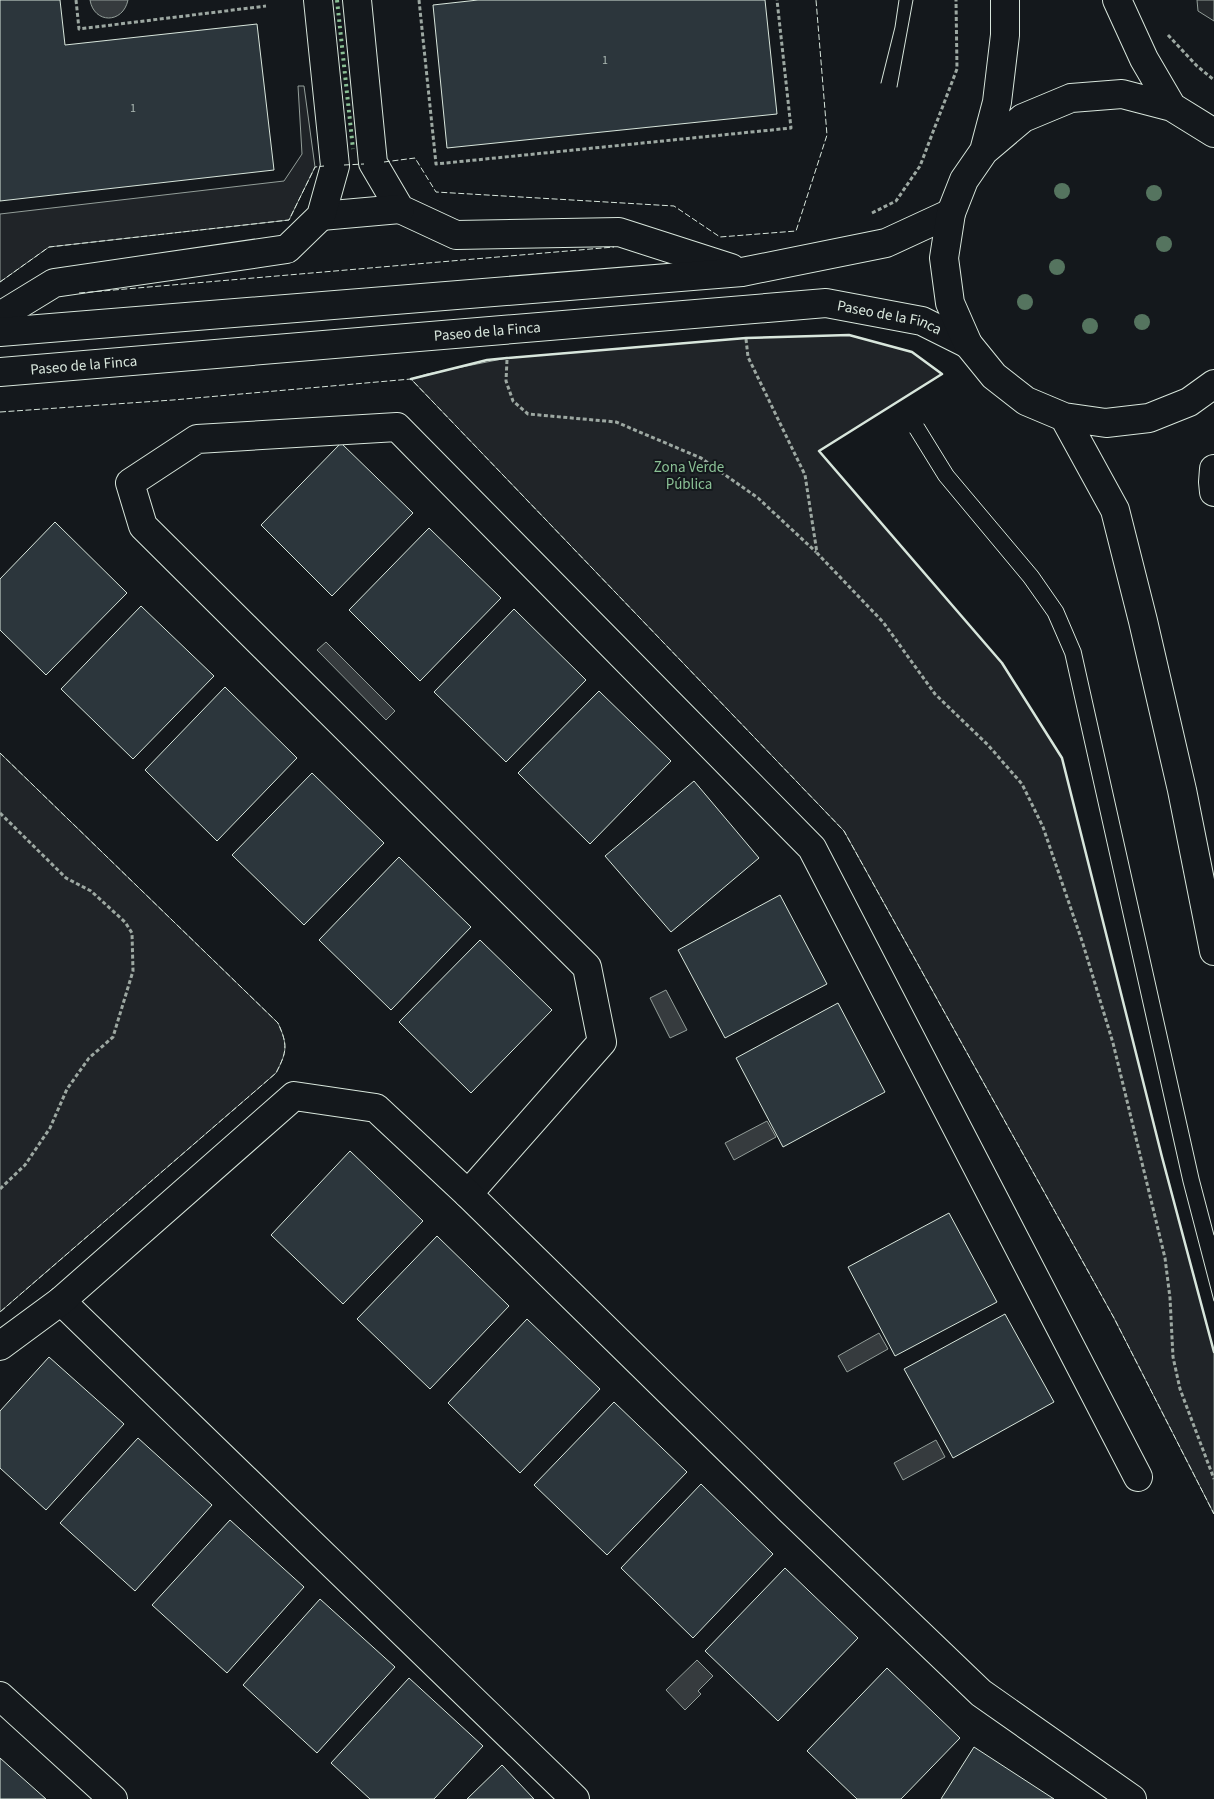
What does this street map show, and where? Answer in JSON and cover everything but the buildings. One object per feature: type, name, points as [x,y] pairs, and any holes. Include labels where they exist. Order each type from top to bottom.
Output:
[{"type":"main road","points":[[0,316],[54,284],[287,249],[321,216],[335,166],[318,0]]},
{"type":"main road","points":[[357,0],[373,163],[400,209]]},
{"type":"main road","points":[[984,151],[997,102],[1005,35],[1005,0]]},
{"type":"main road","points":[[1117,0],[1144,58],[1172,107]]},
{"type":"main road","points":[[1214,133],[1172,107],[1122,94],[1071,98],[1023,118],[984,151],[964,180],[951,213],[944,258],[950,303],[968,344],[994,376],[1026,401],[1064,416],[1106,423],[1149,418],[1189,402],[1214,384]]},
{"type":"main road","points":[[321,216],[400,209],[456,235],[619,232],[742,272]]},
{"type":"main road","points":[[0,332],[742,272],[886,243],[951,213]]},
{"type":"main road","name":"Paseo de la Finca","points":[[0,372],[826,303],[922,321],[968,344]]},
{"type":"main road","points":[[1064,416],[1115,510],[1182,790],[1214,951]]},
{"type":"main road","points":[[468,1194],[602,1042],[587,967],[144,526],[130,483],[197,439],[397,427],[812,848],[1138,1477]]},
{"type":"main road","points":[[1214,469],[1214,492]]},
{"type":"main road","points":[[1182,790],[1214,898]]},
{"type":"main road","points":[[0,1346],[61,1301],[294,1096],[376,1108],[468,1194],[790,1510],[981,1693],[1132,1799]]},
{"type":"main road","points":[[61,1301],[575,1799]]},
{"type":"main road","points":[[0,1696],[113,1799]]},
{"type":"path","points":[[76,0],[79,29],[266,6]]},
{"type":"path","points":[[420,0],[436,164],[790,128],[777,0]]},
{"type":"path","points":[[864,217],[896,201],[920,166],[957,69],[956,0]]},
{"type":"path","points":[[1164,31],[1196,66],[1214,80]]},
{"type":"path","points":[[740,310],[748,357],[805,475],[817,553]]},
{"type":"path","points":[[504,330],[507,358],[506,381],[513,401],[528,414],[616,422],[700,458],[758,498],[817,553],[883,622],[935,694],[988,745],[1022,784],[1042,827],[1083,944],[1113,1043],[1165,1258],[1170,1298],[1173,1357],[1180,1389],[1214,1479]]},
{"type":"path","points":[[0,812],[66,878],[91,891],[125,922],[132,933],[133,971],[113,1037],[89,1058],[66,1089],[50,1128],[25,1165],[0,1189]]},
{"type":"green space","points":[[298,86],[304,86],[315,167],[289,220],[49,247],[0,282],[0,214],[284,181],[302,154]]},
{"type":"green space","name":"Zona Verde Pública","points":[[849,335],[912,352],[942,374],[819,451],[1002,663],[1062,758],[1162,1157],[1214,1352],[1214,1514],[1114,1318],[844,831],[411,379],[507,358],[746,338]]},
{"type":"green space","points":[[0,753],[278,1023],[285,1048],[276,1073],[0,1312]]},
{"type":"shaded area","points":[[90,0],[128,0],[121,13],[109,18],[102,17],[97,13]]},
{"type":"shaded area","points":[[1197,0],[1214,0],[1214,21],[1198,11]]},
{"type":"shaded area","points":[[326,642],[395,711],[386,720],[317,650]]},
{"type":"shaded area","points":[[666,990],[687,1030],[670,1038],[650,998]]},
{"type":"shaded area","points":[[767,1121],[776,1137],[734,1160],[725,1143]]},
{"type":"shaded area","points":[[879,1333],[888,1349],[847,1372],[838,1356]]},
{"type":"shaded area","points":[[936,1440],[945,1457],[903,1480],[894,1463]]},
{"type":"shaded area","points":[[697,1660],[713,1676],[698,1691],[701,1694],[685,1710],[666,1690]]},
{"type":"tram line","points":[[881,83],[895,27],[899,0]]},
{"type":"tram line","points":[[897,87],[913,0]]},
{"type":"tram line","points":[[924,424],[953,471],[1038,572],[1063,608],[1081,650],[1199,1178],[1214,1235]]},
{"type":"tram line","points":[[910,433],[939,480],[1024,582],[1048,616],[1065,655],[1183,1182],[1214,1301]]},
{"type":"hedge","points":[[337,0],[353,149]]},
{"type":"fence","points":[[384,162],[415,158],[436,192],[674,206],[720,237],[796,231],[827,135],[816,0]]},
{"type":"fence","points":[[344,165],[364,164]]},
{"type":"fence","points":[[0,282],[49,247],[289,220],[315,167],[324,166]]},
{"type":"fence","points":[[79,293],[614,247]]},
{"type":"fence","points":[[0,412],[173,400],[411,379],[844,831],[1114,1318],[1214,1514]]},
{"type":"fence","points":[[0,753],[278,1023],[285,1043],[284,1054],[276,1073],[0,1312]]},
{"type":"wall","points":[[411,379],[487,360],[746,338],[849,335],[912,352],[942,374],[819,451],[1002,663],[1062,758],[1162,1157],[1214,1352]]}]
